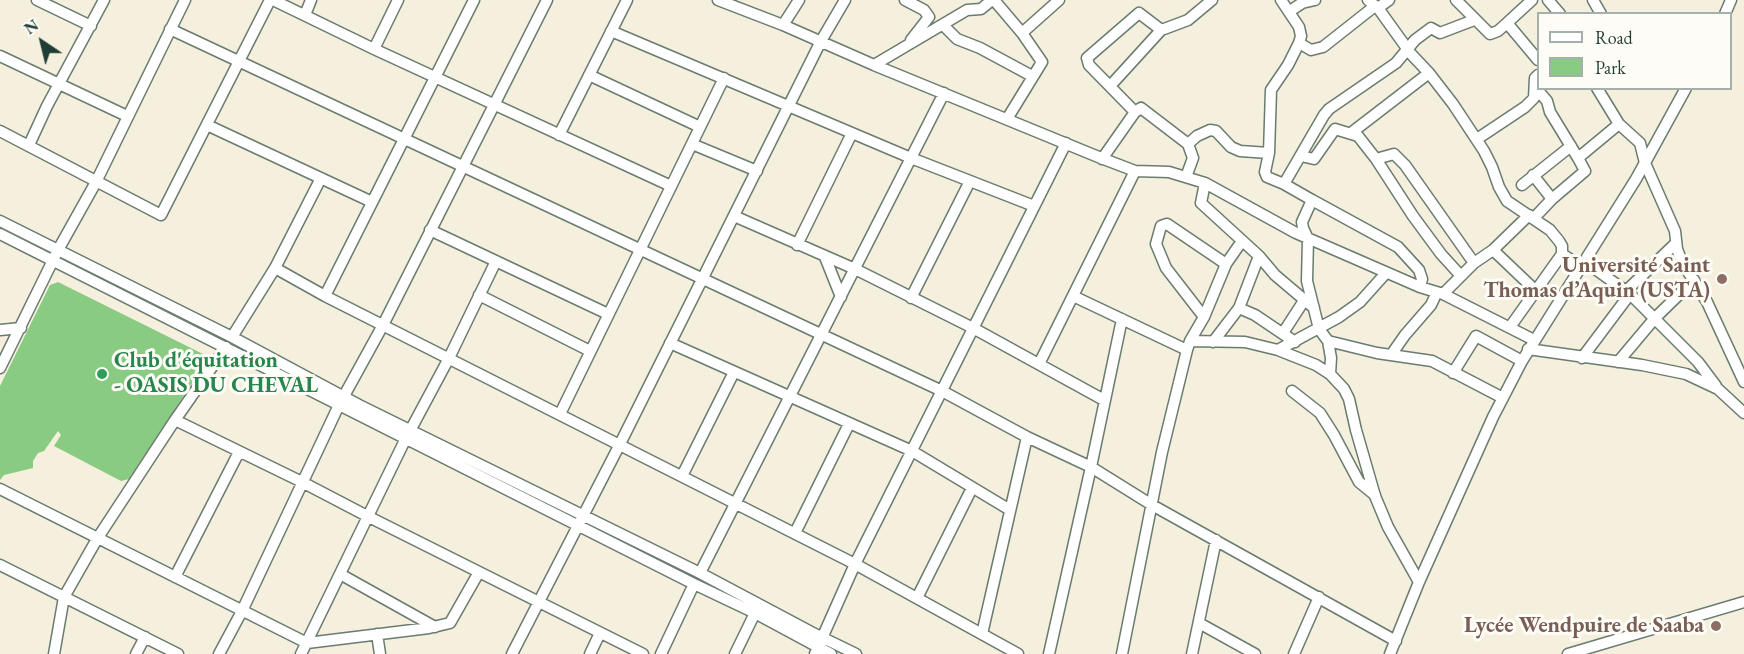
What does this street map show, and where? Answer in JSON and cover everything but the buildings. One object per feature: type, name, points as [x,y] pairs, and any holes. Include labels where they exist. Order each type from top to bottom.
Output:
[{"type":"street","points":[[37,0],[91,26]]},
{"type":"street","points":[[29,145],[47,106],[104,0]]},
{"type":"street","points":[[0,368],[58,250],[96,182],[185,0]]},
{"type":"street","points":[[0,131],[161,215],[271,0],[671,186]]},
{"type":"street","points":[[305,15],[310,0]]},
{"type":"street","points":[[374,49],[398,0]]},
{"type":"street","points":[[325,296],[474,0]]},
{"type":"street","points":[[219,654],[242,611],[342,401],[383,325],[547,0]]},
{"type":"street","points":[[559,135],[627,0]]},
{"type":"street","points":[[718,0],[1102,159],[1135,171],[1169,172],[1206,183],[1308,239],[1420,287],[1440,293],[1510,327],[1531,345],[1582,358],[1686,374],[1718,389]]},
{"type":"street","points":[[783,25],[799,0]]},
{"type":"street","points":[[512,654],[540,603],[821,41],[845,0]]},
{"type":"street","points":[[905,0],[924,9],[928,17],[909,44]]},
{"type":"street","points":[[874,64],[967,10],[981,9],[993,0],[1022,33],[1042,61],[1007,119]]},
{"type":"street","points":[[1022,33],[1059,0]]},
{"type":"street","points":[[1111,85],[1162,29],[1188,20],[1212,0]]},
{"type":"street","points":[[1281,0],[1290,10],[1301,31],[1299,43],[1271,90],[1269,153],[1265,175],[1398,247],[1419,270],[1422,279],[1420,287]]},
{"type":"street","points":[[1290,10],[1302,3],[1316,0]]},
{"type":"street","points":[[1299,43],[1311,50],[1323,46],[1374,5],[1389,0]]},
{"type":"street","points":[[1456,0],[1490,34],[1498,31],[1532,0]]},
{"type":"street","points":[[1548,0],[1558,12]]},
{"type":"street","points":[[1374,5],[1407,49],[1429,73],[1477,139],[1507,201],[1550,230],[1563,249],[1562,255],[1510,327]]},
{"type":"street","points":[[1135,112],[1089,65],[1087,58],[1139,13],[1162,29]]},
{"type":"street","points":[[1284,184],[1323,115],[1329,109],[1396,63],[1407,49],[1431,28],[1440,33],[1474,20]]},
{"type":"street","points":[[1507,23],[1537,58]]},
{"type":"street","points":[[943,25],[957,39],[980,48],[1032,76]]},
{"type":"street","points":[[170,29],[639,251],[822,333],[942,391],[1091,467],[1152,505],[1396,641]]},
{"type":"street","points":[[611,31],[911,158],[1035,206]]},
{"type":"street","points":[[0,56],[127,116]]},
{"type":"street","points":[[1351,133],[1429,73]]},
{"type":"street","points":[[589,75],[700,127]]},
{"type":"street","points":[[1477,139],[1526,107],[1534,98],[1537,76]]},
{"type":"street","points":[[560,414],[724,78]]},
{"type":"street","points":[[1391,355],[1440,293],[1585,171],[1550,112],[1547,101],[1538,90]]},
{"type":"street","points":[[1598,90],[1619,124],[1640,143],[1645,163],[1675,231],[1682,262],[1715,317],[1744,382]]},
{"type":"street","points":[[1605,101],[1607,90]]},
{"type":"street","points":[[1390,654],[1419,582],[1522,361],[1645,163],[1685,90]]},
{"type":"street","points":[[700,573],[944,93]]},
{"type":"street","points":[[1102,159],[1135,112],[1143,109],[1188,144],[1193,158],[1186,177]]},
{"type":"street","points":[[1578,158],[1619,124]]},
{"type":"street","points":[[207,125],[372,202]]},
{"type":"street","points":[[1301,156],[1314,159],[1335,129],[1358,136],[1376,159],[1413,216],[1441,254],[1461,276]]},
{"type":"street","points":[[1188,144],[1197,135],[1210,130],[1220,135],[1231,147],[1240,151],[1269,153]]},
{"type":"street","points":[[797,245],[852,133]]},
{"type":"street","points":[[818,646],[855,564],[1066,143]]},
{"type":"street","points":[[692,144],[757,171]]},
{"type":"street","points":[[1522,185],[1570,146]]},
{"type":"street","points":[[1376,159],[1392,153],[1405,165],[1474,263]]},
{"type":"street","points":[[1039,364],[1135,171]]},
{"type":"street","points":[[1533,175],[1552,199]]},
{"type":"street","points":[[54,654],[64,597],[97,539],[229,342],[275,268],[321,178]]},
{"type":"street","points":[[911,298],[970,181]]},
{"type":"street","points":[[1206,183],[1201,203],[1259,256],[1275,275],[1315,308]]},
{"type":"street","points":[[1312,200],[1302,222],[1308,239],[1306,281],[1315,308],[1318,329],[1328,341],[1331,358],[1330,374]]},
{"type":"street","points":[[734,216],[855,269],[973,328],[1104,400]]},
{"type":"street","points":[[0,221],[342,401],[581,520],[700,573],[831,654]]},
{"type":"street","points":[[1204,317],[1166,268],[1156,244],[1161,226],[1167,224],[1226,264]]},
{"type":"street","points":[[430,230],[608,314]]},
{"type":"street","points":[[0,234],[53,262],[229,342]]},
{"type":"street","points":[[1122,654],[1188,345],[1204,317],[1226,264],[1242,241]]},
{"type":"street","points":[[1582,358],[1628,292],[1676,243]]},
{"type":"street","points":[[1493,250],[1536,291]]},
{"type":"street","points":[[1562,255],[1571,260],[1576,273]]},
{"type":"street","points":[[1213,342],[1239,308],[1259,256]]},
{"type":"street","points":[[825,257],[841,297]]},
{"type":"street","points":[[301,654],[408,434],[449,358],[496,261]]},
{"type":"street","points":[[1584,261],[1628,292],[1698,362],[1718,389],[1744,411]]},
{"type":"street","points":[[275,268],[325,296],[855,564],[1018,654]]},
{"type":"street","points":[[1278,350],[1318,329],[1360,302],[1386,273]]},
{"type":"street","points":[[1618,362],[1655,318],[1694,280]]},
{"type":"street","points":[[479,296],[590,351]]},
{"type":"street","points":[[1073,296],[1122,319],[1188,345],[1245,342],[1278,350],[1317,365],[1330,374],[1344,389],[1349,399],[1356,430],[1388,527],[1419,582]]},
{"type":"street","points":[[1283,333],[1305,299]]},
{"type":"street","points":[[1239,308],[1255,315],[1295,342]]},
{"type":"street","points":[[1049,654],[1122,319]]},
{"type":"street","points":[[0,330],[21,328]]},
{"type":"street","points":[[1453,373],[1476,336],[1522,361]]},
{"type":"street","points":[[1328,341],[1391,355],[1432,361],[1503,398]]},
{"type":"street","points":[[670,343],[912,451],[1010,510]]},
{"type":"street","points":[[682,476],[734,372]]},
{"type":"street","points":[[1292,391],[1320,413],[1359,482],[1376,495]]},
{"type":"street","points":[[175,420],[643,654]]},
{"type":"street","points":[[795,533],[849,424]]},
{"type":"street","points":[[982,634],[1027,436]]},
{"type":"street","points":[[175,577],[239,452]]},
{"type":"street","points":[[917,598],[972,488]]},
{"type":"street","points":[[0,489],[307,643],[435,627],[453,621],[479,572]]},
{"type":"street","points":[[581,520],[694,584],[818,646],[856,654]]},
{"type":"street","points":[[1192,654],[1216,540]]},
{"type":"street","points":[[0,565],[178,654]]},
{"type":"street","points":[[340,574],[435,627]]},
{"type":"street","points":[[661,654],[694,584]]},
{"type":"street","points":[[1294,654],[1319,597]]},
{"type":"street","points":[[1568,654],[1744,602]]},
{"type":"street","points":[[735,654],[755,613]]},
{"type":"street","points":[[1199,623],[1255,654]]},
{"type":"street","points":[[590,654],[600,633]]},
{"type":"street","points":[[377,634],[380,654]]},
{"type":"street","points":[[136,654],[145,637]]},
{"type":"green space","name":"Club d'équitation - OASIS DU CHEVAL","points":[[58,282],[205,355],[206,362],[129,479],[121,481],[54,446],[61,435],[58,431],[44,451],[38,453],[33,461],[33,468],[4,475],[0,480],[0,386],[50,285]]},
{"type":"place","name":"Université Saint Thomas d’Aquin (USTA)","points":[[1722,279]]},
{"type":"place","name":"Club d'équitation - OASIS DU CHEVAL","points":[[102,374]]},
{"type":"place","name":"Lycée Wendpuire de Saaba","points":[[1716,626]]}]
